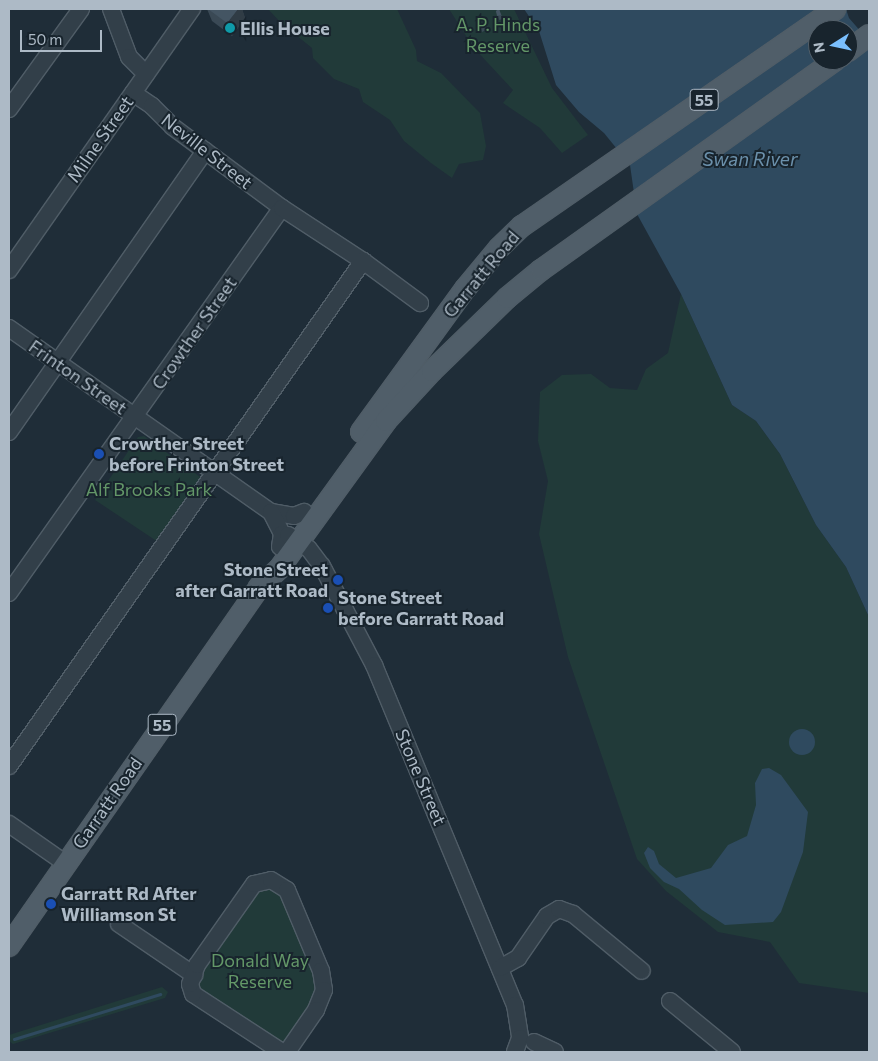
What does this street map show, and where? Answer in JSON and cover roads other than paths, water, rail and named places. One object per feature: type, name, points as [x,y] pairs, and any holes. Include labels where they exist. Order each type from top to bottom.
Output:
[{"type":"main road","name":"Garratt Road","points":[[9,946],[259,587],[279,569],[289,541],[304,512],[476,275],[522,226],[835,9]]},
{"type":"main road","points":[[858,44],[869,36]]},
{"type":"main road","name":"Garratt Road","points":[[289,541],[386,421],[446,357],[507,298],[821,70]]},
{"type":"street","points":[[9,109],[81,9]]},
{"type":"street","points":[[111,9],[129,57],[146,74]]},
{"type":"street","name":"Milne Street","points":[[9,270],[192,9]]},
{"type":"street","name":"Neville Street","points":[[133,93],[205,151],[282,208]]},
{"type":"street","points":[[9,432],[205,151]]},
{"type":"street","points":[[282,208],[363,261],[420,303]]},
{"type":"street","name":"Crowther Street","points":[[9,593],[282,208]]},
{"type":"street","points":[[9,766],[363,261]]},
{"type":"street","name":"Frinton Street","points":[[9,328],[271,512],[294,516],[304,512]]},
{"type":"street","name":"Frinton Street","points":[[271,512],[282,534],[289,541]]},
{"type":"street","name":"Stone Street","points":[[289,541],[322,566],[374,665],[515,1005],[523,1044],[555,1052]]},
{"type":"street","points":[[9,824],[65,863]]},
{"type":"street","points":[[282,1052],[193,994],[190,984],[254,884],[271,880],[287,890],[320,971],[324,990],[316,1010],[287,1052]]},
{"type":"street","points":[[500,968],[518,958],[547,916],[559,909],[573,914],[642,971]]},
{"type":"street","points":[[119,924],[194,975]]},
{"type":"street","points":[[670,1001],[732,1052]]},
{"type":"water","name":"Swan River","points":[[524,9],[846,9],[851,20],[808,20],[808,70],[858,70],[858,28],[869,41],[869,617],[846,567],[816,525],[780,454],[756,421],[732,405],[681,294],[637,214],[630,165],[604,133],[579,112],[556,85],[539,31]]},
{"type":"water","points":[[802,729],[811,733],[815,742],[811,751],[802,755],[793,751],[789,742],[793,733]]},
{"type":"water","points":[[769,768],[781,775],[808,812],[803,852],[781,912],[773,922],[725,925],[702,910],[679,889],[664,882],[650,868],[644,853],[648,847],[654,851],[659,864],[676,878],[711,868],[728,845],[747,836],[756,805],[755,783],[762,769]]},
{"type":"waterway","points":[[14,1039],[160,994]]},
{"type":"place","name":"Ellis House","points":[[230,28]]},
{"type":"place","name":"Crowther Street before Frinton Street","points":[[99,454]]},
{"type":"place","name":"Stone Street after Garratt Road","points":[[338,580]]},
{"type":"place","name":"Stone Street before Garratt Road","points":[[328,608]]},
{"type":"place","name":"Garratt Rd After Williamson St","points":[[51,904]]},
{"type":"park label","name":"A. P. Hinds Reserve","points":[[498,35]]},
{"type":"park label","name":"Alf Brooks Park","points":[[149,489]]},
{"type":"park label","name":"Donald Way Reserve","points":[[260,971]]}]
